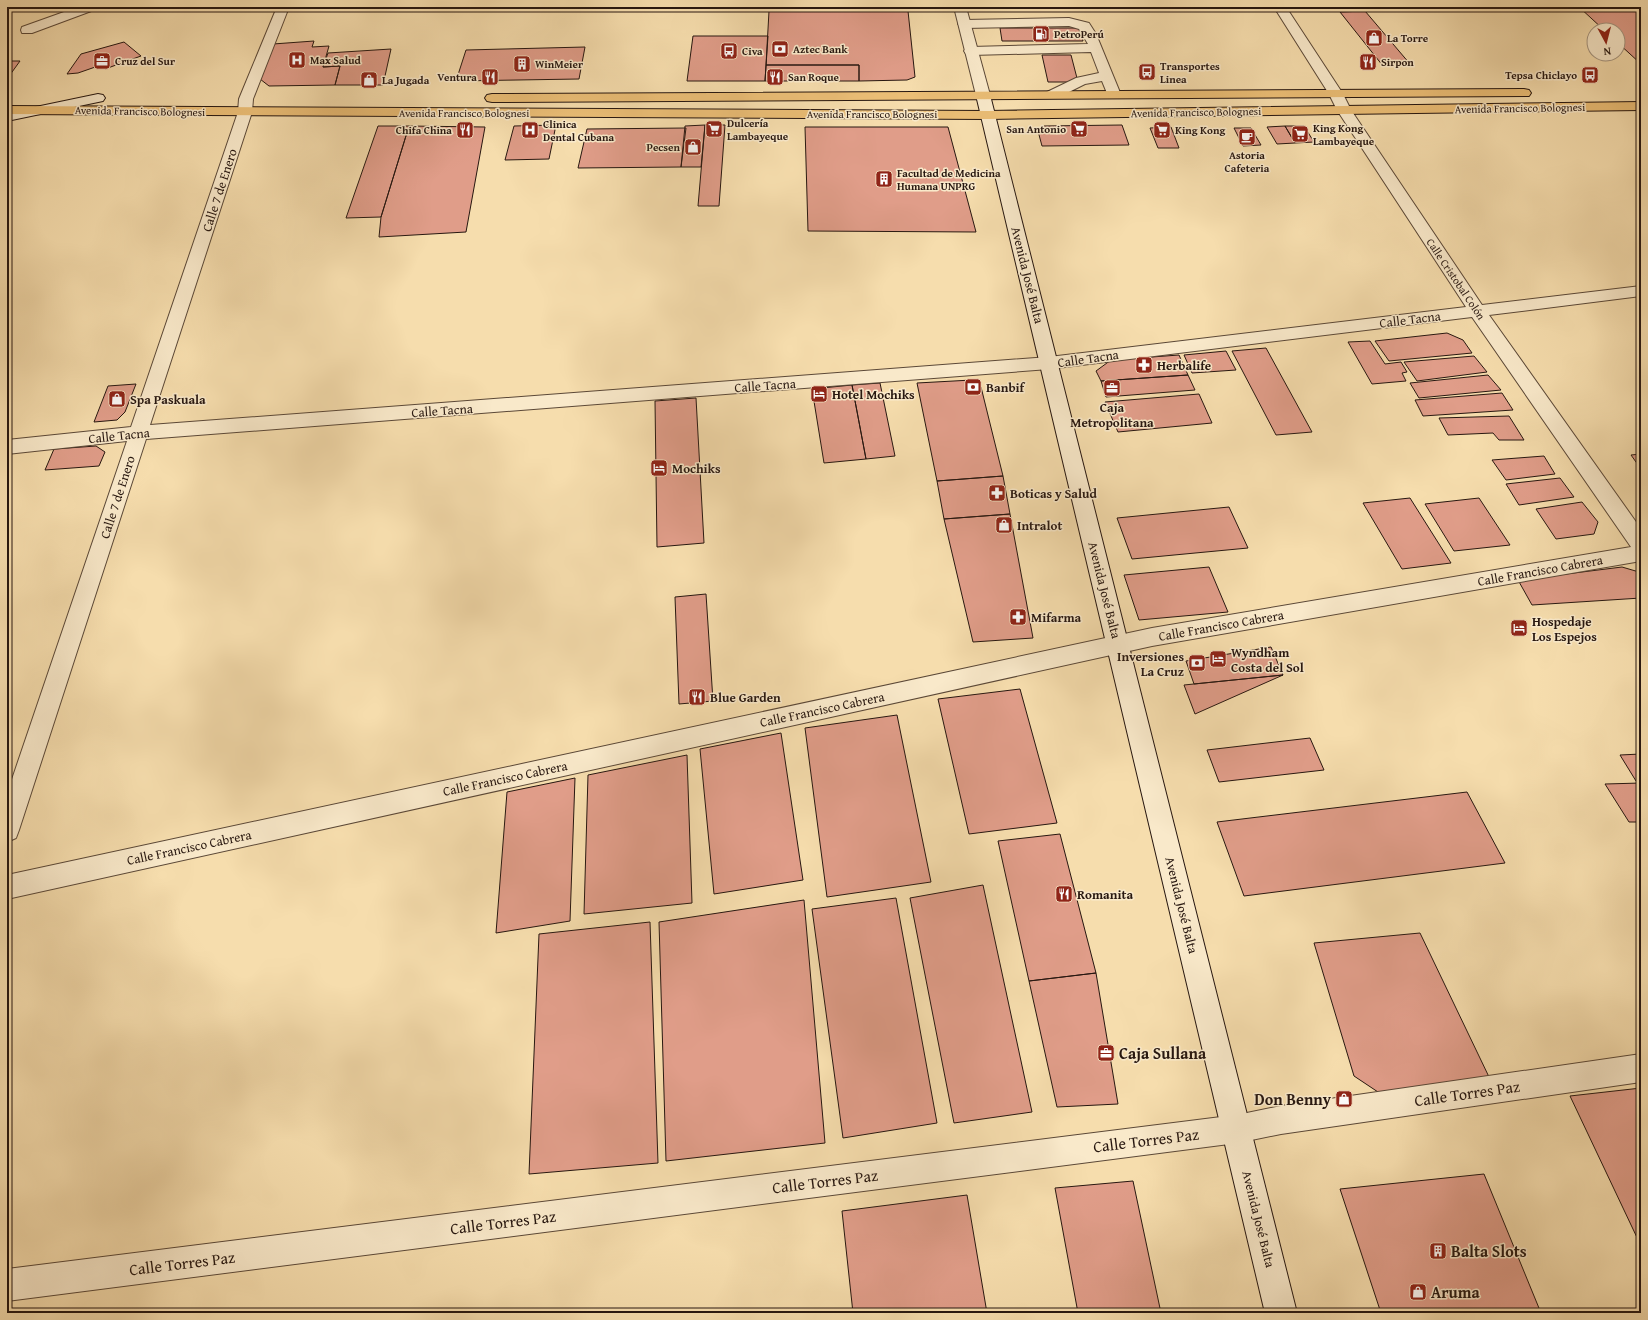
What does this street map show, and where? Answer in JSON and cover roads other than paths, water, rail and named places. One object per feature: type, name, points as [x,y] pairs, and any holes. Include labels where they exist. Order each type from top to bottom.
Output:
[{"type":"main road","name":"Avenida Francisco Bolognesi","points":[[476,98],[1539,92]]},
{"type":"main road","name":"Avenida Francisco Bolognesi","points":[[7,97],[98,98],[245,106],[380,98]]},
{"type":"main road","name":"Avenida Francisco Bolognesi","points":[[7,110],[245,106],[988,115],[1641,106]]},
{"type":"street","points":[[27,30],[90,7]]},
{"type":"street","name":"Calle 7 de Enero","points":[[7,830],[245,106],[283,7]]},
{"type":"street","name":"Avenida José Balta","points":[[960,7],[988,115],[1282,1313]]},
{"type":"street","name":"Calle Cristobal Colón","points":[[1280,7],[1336,94],[1344,110],[1478,311],[1641,545]]},
{"type":"street","points":[[964,24],[1069,22],[1084,26],[1090,34],[1114,95]]},
{"type":"street","points":[[971,51],[1096,48]]},
{"type":"street","points":[[1052,95],[1082,81],[1106,76]]},
{"type":"street","points":[[7,117],[98,98]]},
{"type":"street","name":"Calle Tacna","points":[[7,447],[138,433],[1049,363],[1641,291]]},
{"type":"street","name":"Calle Francisco Cabrera","points":[[7,887],[1160,636],[1641,553]]},
{"type":"street","name":"Calle Torres Paz","points":[[7,1285],[1236,1129],[1289,1119],[1641,1068]]},
{"type":"place","name":"PetroPerú","points":[[1041,34]]},
{"type":"place","name":"La Torre","points":[[1374,38]]},
{"type":"place","name":"Aztec Bank","points":[[780,49]]},
{"type":"place","name":"Civa","points":[[729,51]]},
{"type":"place","name":"Max Salud","points":[[297,60]]},
{"type":"place","name":"Cruz del Sur","points":[[102,61]]},
{"type":"place","name":"Sirpon","points":[[1368,62]]},
{"type":"place","name":"WinMeier","points":[[522,64]]},
{"type":"place","name":"Transportes Linea","points":[[1147,72]]},
{"type":"place","name":"Tepsa Chiclayo","points":[[1590,75]]},
{"type":"place","name":"Ventura","points":[[490,77]]},
{"type":"place","name":"San Roque","points":[[775,77]]},
{"type":"place","name":"La Jugada","points":[[369,80]]},
{"type":"place","name":"Dulcería Lambayeque","points":[[714,129]]},
{"type":"place","name":"San Antonio","points":[[1079,129]]},
{"type":"place","name":"Chifa China","points":[[465,130]]},
{"type":"place","name":"Clinica Dental Cubana","points":[[530,130]]},
{"type":"place","name":"King Kong","points":[[1162,130]]},
{"type":"place","name":"King Kong Lambayeque","points":[[1300,134]]},
{"type":"place","name":"Astoria Cafeteria","points":[[1247,137]]},
{"type":"place","name":"Pecsen","points":[[693,147]]},
{"type":"place","name":"Facultad de Medicina Humana UNPRG","points":[[884,179]]},
{"type":"place","name":"Herbalife","points":[[1144,365]]},
{"type":"place","name":"Banbif","points":[[973,387]]},
{"type":"place","name":"Caja Metropolitana","points":[[1112,388]]},
{"type":"place","name":"Hotel Mochiks","points":[[819,394]]},
{"type":"place","name":"Spa Paskuala","points":[[117,399]]},
{"type":"place","name":"Mochiks","points":[[659,468]]},
{"type":"place","name":"Boticas y Salud","points":[[997,493]]},
{"type":"place","name":"Intralot","points":[[1004,525]]},
{"type":"place","name":"Mifarma","points":[[1018,617]]},
{"type":"place","name":"Hospedaje Los Espejos","points":[[1519,628]]},
{"type":"place","name":"Wyndham Costa del Sol","points":[[1218,659]]},
{"type":"place","name":"Inversiones La Cruz","points":[[1197,663]]},
{"type":"place","name":"Blue Garden","points":[[697,697]]},
{"type":"place","name":"Romanita","points":[[1064,894]]},
{"type":"place","name":"Caja Sullana","points":[[1106,1053]]},
{"type":"place","name":"Don Benny","points":[[1344,1099]]},
{"type":"place","name":"Balta Slots","points":[[1438,1251]]},
{"type":"place","name":"Aruma","points":[[1418,1292]]}]
